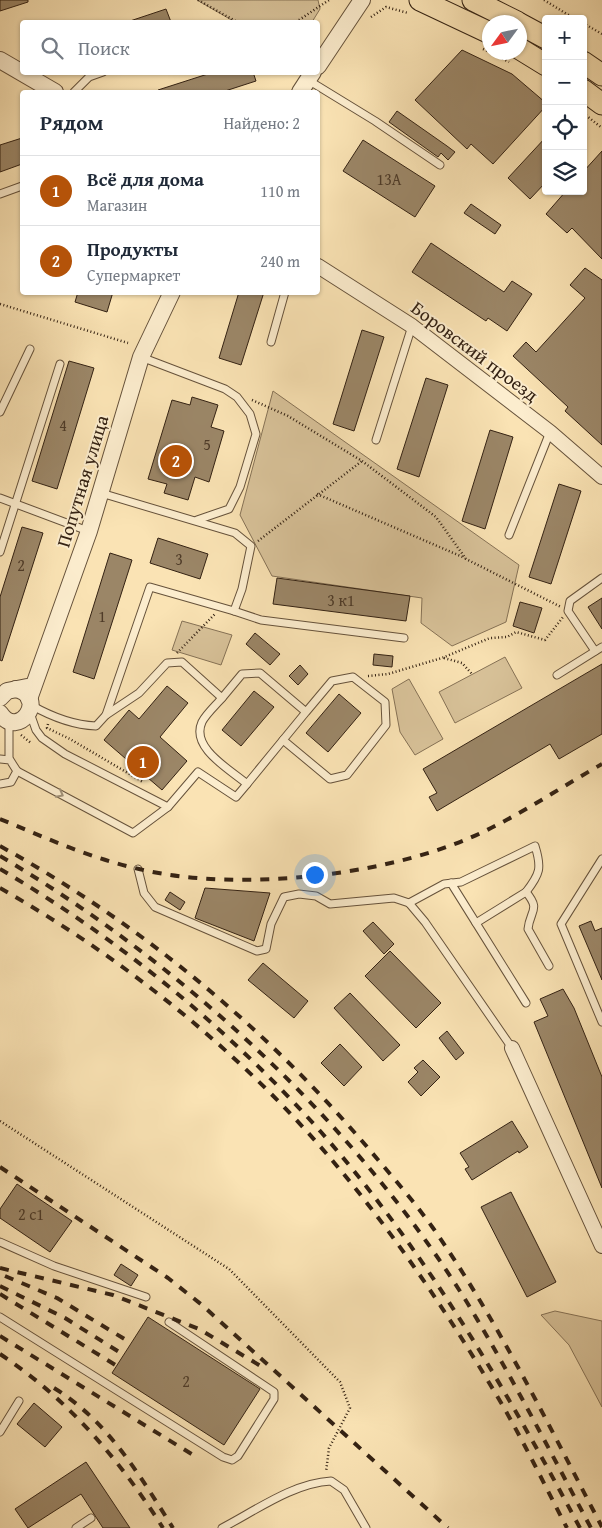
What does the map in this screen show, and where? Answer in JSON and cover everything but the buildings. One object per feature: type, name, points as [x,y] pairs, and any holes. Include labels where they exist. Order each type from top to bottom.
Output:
[{"type":"main road","points":[[473,0],[502,15]]},
{"type":"main road","points":[[415,7],[482,39]]},
{"type":"main road","points":[[527,28],[542,36]]},
{"type":"main road","points":[[527,53],[542,63]]},
{"type":"main road","points":[[587,65],[602,75]]},
{"type":"main road","points":[[587,93],[602,104]]},
{"type":"street","points":[[320,63],[362,0]]},
{"type":"street","points":[[0,60],[20,71]]},
{"type":"street","points":[[26,75],[52,90]]},
{"type":"street","name":"Боровский проезд","points":[[320,267],[412,326],[550,432],[602,477]]},
{"type":"street","name":"Попутная улица","points":[[28,698],[88,532],[141,357],[171,295]]},
{"type":"street","points":[[0,698],[7,691],[28,698],[21,721],[9,723]]},
{"type":"street","points":[[512,1048],[602,1246]]},
{"type":"lane","points":[[76,90],[88,77],[94,75]]},
{"type":"lane","points":[[307,82],[320,90]]},
{"type":"lane","points":[[320,90],[440,165]]},
{"type":"lane","points":[[0,194],[20,187]]},
{"type":"lane","points":[[272,342],[284,295]]},
{"type":"lane","points":[[376,440],[412,326]]},
{"type":"lane","points":[[0,412],[30,349]]},
{"type":"lane","points":[[141,357],[225,388],[237,397],[250,414],[256,434],[240,487],[229,509],[196,521]]},
{"type":"lane","points":[[0,552],[60,364]]},
{"type":"lane","points":[[509,535],[550,432]]},
{"type":"lane","points":[[100,493],[235,533],[251,546],[242,589],[234,612]]},
{"type":"lane","points":[[0,498],[88,532]]},
{"type":"lane","points":[[595,651],[568,610],[570,601],[602,578]]},
{"type":"lane","points":[[106,715],[150,587],[262,620],[404,638]]},
{"type":"lane","points":[[557,675],[602,647]]},
{"type":"lane","points":[[28,698],[49,715],[77,725],[96,726],[106,715],[139,693],[167,663],[182,662],[222,698]]},
{"type":"lane","points":[[247,784],[206,750],[200,736],[202,722],[242,674],[260,674],[306,712]]},
{"type":"lane","points":[[9,723],[9,759],[15,765],[17,771],[133,833],[168,807],[198,772],[236,797],[332,681],[353,677],[385,702],[386,725],[347,775],[330,779],[284,740]]},
{"type":"lane","points":[[28,698],[36,730],[42,738],[65,754],[168,807]]},
{"type":"lane","points":[[0,759],[9,759]]},
{"type":"lane","points":[[0,784],[11,782],[17,771]]},
{"type":"lane","points":[[409,903],[444,884],[461,882],[535,846],[539,859],[539,876],[526,892],[476,923]]},
{"type":"lane","points":[[602,859],[561,924],[602,1022]]},
{"type":"lane","points":[[138,869],[144,893],[155,907],[257,951],[266,949],[271,924],[284,897],[300,894],[316,896],[330,904],[394,898],[409,903],[425,922],[512,1048]]},
{"type":"lane","points":[[451,883],[526,1003]]},
{"type":"lane","points":[[526,892],[534,902],[535,911],[529,922],[528,929],[549,966]]},
{"type":"lane","points":[[0,1242],[54,1266],[146,1297]]},
{"type":"lane","points":[[0,1317],[223,1457],[232,1460],[238,1456],[274,1399],[274,1392],[169,1322]]},
{"type":"lane","points":[[0,1432],[19,1401]]},
{"type":"lane","points":[[222,1528],[289,1493],[331,1480],[339,1484],[344,1490],[366,1528]]},
{"type":"lane","points":[[76,1528],[91,1518]]},
{"type":"path","points":[[198,0],[233,20]]},
{"type":"path","points":[[299,20],[329,0]]},
{"type":"path","points":[[544,0],[568,15]]},
{"type":"path","points":[[371,17],[386,7],[415,7]]},
{"type":"path","points":[[587,25],[602,34]]},
{"type":"path","points":[[587,116],[602,128]]},
{"type":"path","points":[[0,304],[128,343]]},
{"type":"path","points":[[225,388],[288,416],[362,461],[436,517],[466,559]]},
{"type":"path","points":[[251,546],[316,494],[362,461]]},
{"type":"path","points":[[316,494],[466,559],[568,610],[545,640],[516,632],[507,638],[490,638],[442,658],[388,674],[353,677]]},
{"type":"path","points":[[167,663],[222,608]]},
{"type":"path","points":[[442,658],[462,662],[472,674]]},
{"type":"path","points":[[49,715],[47,728],[70,739],[150,786]]},
{"type":"path","points":[[9,723],[32,743]]},
{"type":"path","points":[[0,1121],[228,1269],[340,1382],[350,1408],[329,1448],[325,1481]]},
{"type":"shaded area","points":[[197,0],[318,0],[320,9],[313,20],[232,20]]},
{"type":"shaded area","points":[[273,391],[519,565],[506,622],[452,646],[421,623],[422,598],[272,576],[240,515]]},
{"type":"shaded area","points":[[182,621],[232,635],[221,665],[172,650]]},
{"type":"shaded area","points":[[505,657],[522,688],[455,723],[439,692]]},
{"type":"shaded area","points":[[409,679],[443,739],[415,755],[400,732],[392,689]]},
{"type":"shaded area","points":[[555,1311],[602,1321],[602,1407],[569,1345],[541,1315]]},
{"type":"railway","points":[[0,819],[86,853],[139,869],[179,876],[223,879],[270,879],[318,875],[365,868],[411,858],[453,845],[505,821],[602,764]]},
{"type":"railway","points":[[0,846],[102,909],[198,980],[287,1061],[368,1148],[433,1228],[457,1263],[522,1374],[602,1527]]},
{"type":"railway","points":[[0,856],[68,899],[134,946],[198,997],[260,1053],[319,1111],[374,1173],[423,1237],[468,1304],[516,1387],[591,1528]]},
{"type":"railway","points":[[0,869],[87,925],[171,988],[249,1057],[321,1132],[395,1224],[462,1322],[523,1424],[580,1528]]},
{"type":"railway","points":[[0,888],[101,952],[165,999],[255,1078],[325,1152],[388,1231],[447,1315],[509,1417],[567,1528]]},
{"type":"railway","points":[[0,1167],[168,1278],[202,1305],[448,1528]]},
{"type":"railway","points":[[0,1268],[113,1295],[199,1329],[264,1368]]},
{"type":"railway","points":[[5,1276],[57,1298],[131,1343]]},
{"type":"railway","points":[[0,1286],[65,1318],[124,1355]]},
{"type":"railway","points":[[0,1294],[117,1366]]},
{"type":"railway","points":[[0,1336],[198,1458]]},
{"type":"railway","points":[[0,1354],[48,1391],[91,1432],[129,1478],[163,1528]]},
{"type":"railway","points":[[54,1388],[91,1416],[107,1433],[135,1470],[173,1528]]},
{"type":"place","name":"Продукты","points":[[176,461]]},
{"type":"place","name":"Всё для дома","points":[[143,762]]}]
